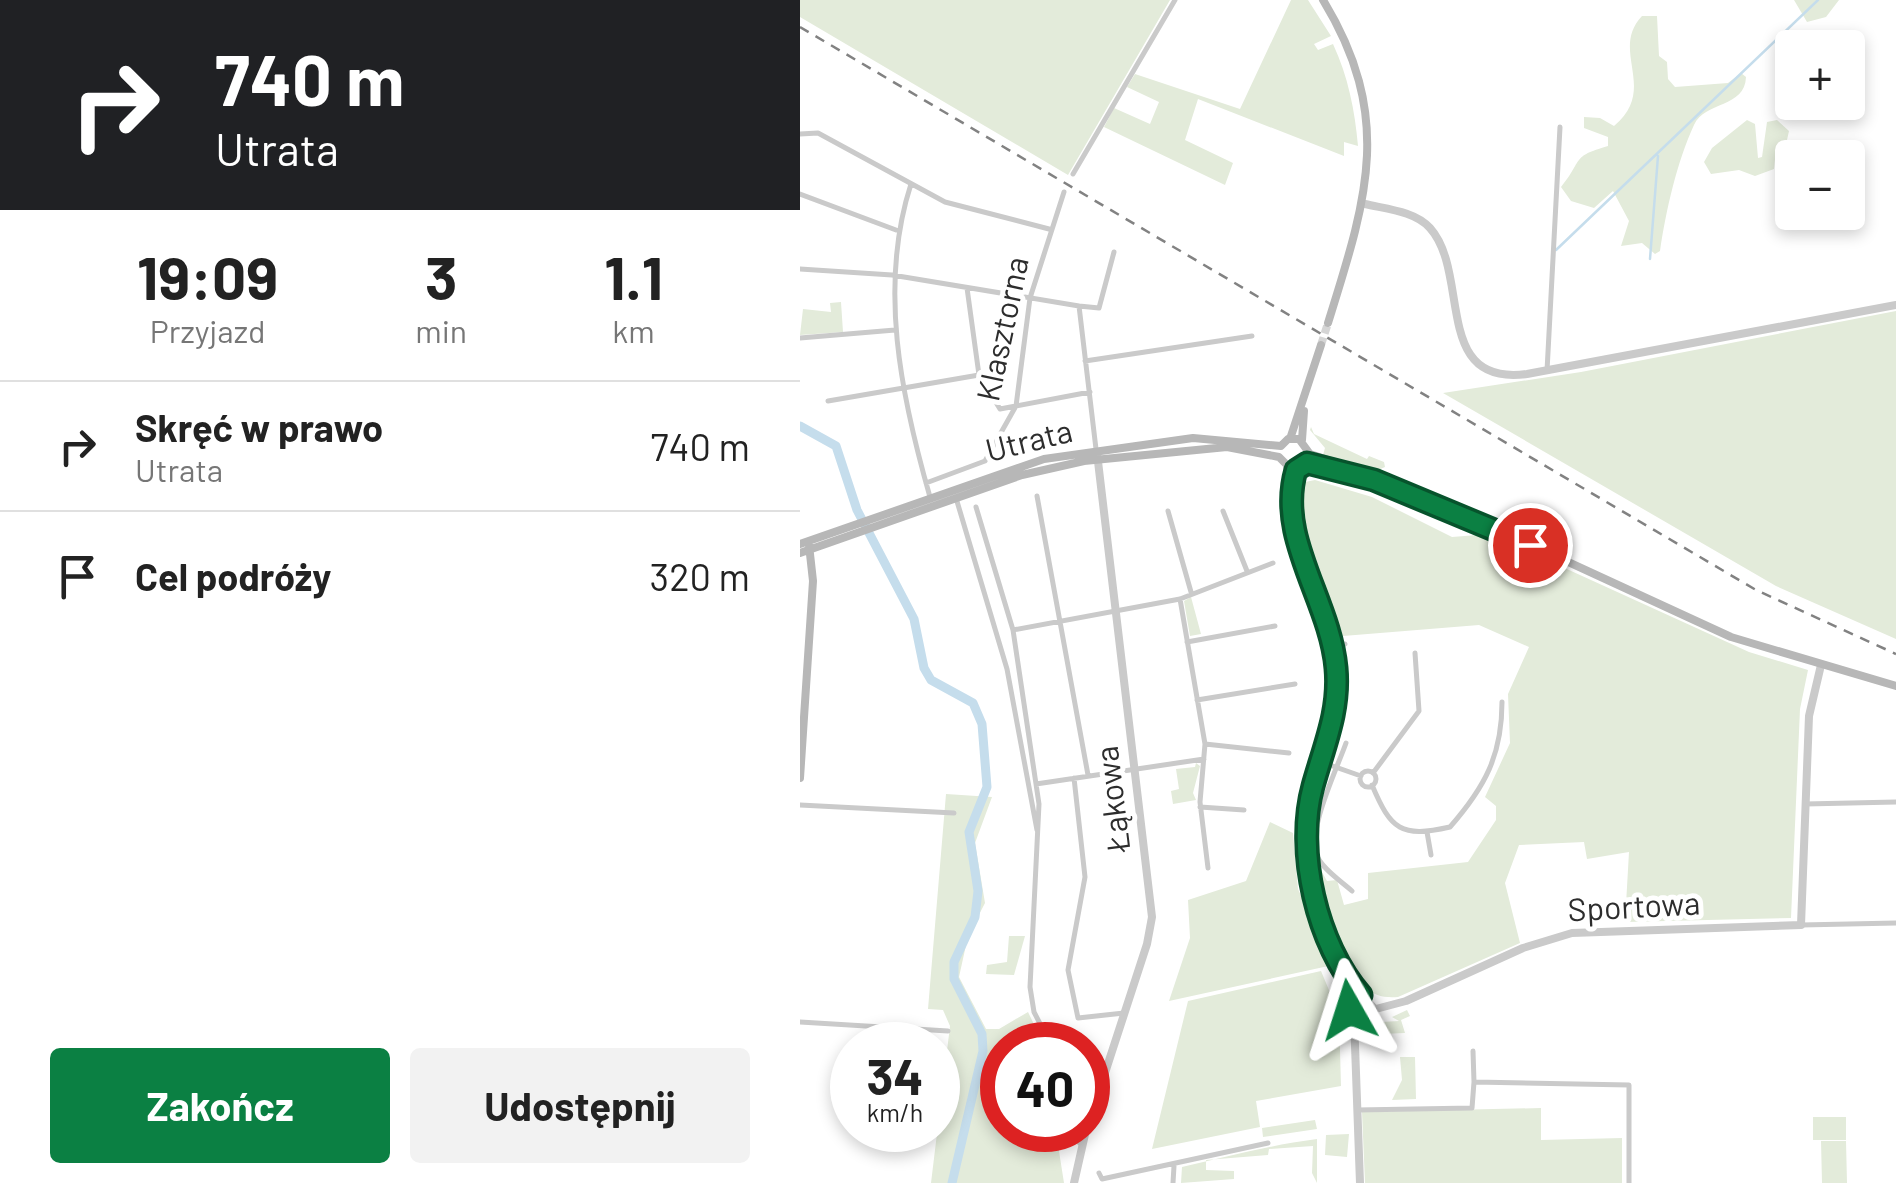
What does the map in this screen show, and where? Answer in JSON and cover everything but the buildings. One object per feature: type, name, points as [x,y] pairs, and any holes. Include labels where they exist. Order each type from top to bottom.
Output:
[{"type":"main road","points":[[1323,0],[1350,52],[1365,100],[1364,204],[1328,323]]},
{"type":"main road","points":[[1321,345],[1290,439],[1280,446],[1278,457],[1292,469],[1309,458],[1411,486],[1706,626],[1896,686]]},
{"type":"main road","points":[[1309,458],[1302,440],[1311,378]]},
{"type":"main road","name":"Utrata","points":[[800,553],[806,545],[1097,454],[1201,438],[1280,446]]},
{"type":"main road","points":[[1290,439],[1302,440]]},
{"type":"main road","name":"Utrata","points":[[870,524],[930,497],[1044,459],[1204,446],[1278,457]]},
{"type":"main road","points":[[800,778],[806,545]]},
{"type":"street","points":[[1073,174],[1175,0]]},
{"type":"street","points":[[1547,370],[1560,127]]},
{"type":"street","name":"Klasztorna","points":[[800,134],[818,133],[961,208],[1049,229],[1030,298],[1016,406],[986,461],[926,483]]},
{"type":"street","points":[[911,184],[896,230],[892,274],[895,330],[930,497]]},
{"type":"street","points":[[1049,229],[1064,192]]},
{"type":"street","points":[[800,194],[896,230]]},
{"type":"street","points":[[1364,204],[1420,219],[1432,231],[1443,256],[1464,345],[1479,365],[1506,376],[1896,305]]},
{"type":"street","points":[[800,269],[892,274],[1079,306],[1102,304],[1114,252]]},
{"type":"street","points":[[967,288],[979,375],[1000,408],[1090,392]]},
{"type":"street","points":[[1079,306],[1097,454]]},
{"type":"street","points":[[800,338],[895,330]]},
{"type":"street","points":[[1085,361],[1252,336]]},
{"type":"street","points":[[828,401],[979,375]]},
{"type":"street","name":"Łąkowa","points":[[1097,454],[1152,917],[1110,1057]]},
{"type":"street","points":[[1292,469],[1291,518],[1305,547],[1333,647],[1336,708],[1306,820],[1307,868],[1316,905],[1347,977],[1357,997],[1372,1006],[1358,1018],[1356,1037],[1357,1183]]},
{"type":"street","points":[[1037,496],[1088,775]]},
{"type":"street","points":[[956,498],[1007,669],[1038,838]]},
{"type":"street","points":[[976,507],[1012,630],[1036,784],[1038,838],[1030,986],[1039,1022]]},
{"type":"street","points":[[1168,511],[1192,592]]},
{"type":"street","points":[[1223,511],[1246,571]]},
{"type":"street","points":[[1012,630],[1180,598],[1273,562]]},
{"type":"street","points":[[1180,598],[1205,744],[1200,807],[1208,868]]},
{"type":"street","points":[[1187,642],[1275,626]]},
{"type":"street","points":[[1333,647],[1344,644]]},
{"type":"street","points":[[1415,654],[1418,711],[1373,773],[1372,786],[1388,820],[1411,833],[1452,826],[1490,770],[1502,740],[1502,702]]},
{"type":"street","points":[[1801,925],[1808,716],[1821,665]]},
{"type":"street","points":[[1198,700],[1294,684]]},
{"type":"street","points":[[1346,743],[1318,820],[1315,851],[1320,862],[1352,891]]},
{"type":"street","points":[[1205,744],[1289,754]]},
{"type":"street","points":[[1036,784],[1204,759]]},
{"type":"street","points":[[1322,762],[1361,776],[1373,773]]},
{"type":"street","points":[[1361,776],[1362,784],[1372,786]]},
{"type":"street","points":[[1074,778],[1085,878],[1068,970],[1078,1018],[1124,1014]]},
{"type":"street","points":[[1805,804],[1896,802]]},
{"type":"street","points":[[800,805],[954,813]]},
{"type":"street","points":[[1200,807],[1244,810]]},
{"type":"street","points":[[1427,832],[1431,855]]},
{"type":"street","name":"Sportowa","points":[[1372,1006],[1406,1001],[1541,941],[1572,932],[1896,923]]},
{"type":"street","points":[[1357,997],[1349,1008],[1358,1018]]},
{"type":"street","points":[[800,1022],[830,1024]]},
{"type":"street","points":[[1357,1110],[1472,1108],[1473,1051]]},
{"type":"street","points":[[1474,1082],[1628,1085],[1629,1183]]},
{"type":"street","points":[[1099,1173],[1102,1178],[1174,1166],[1268,1144]]},
{"type":"street","name":"Łąkowa","points":[[1074,1183],[1080,1152]]},
{"type":"street","points":[[1173,1183],[1174,1166]]},
{"type":"green space","points":[[800,0],[1170,0],[1068,175],[800,17]]},
{"type":"green space","points":[[1291,0],[1308,0],[1331,36],[1314,44],[1318,50],[1333,44],[1343,69],[1358,146],[1344,142],[1344,156],[1198,99],[1185,140],[1233,163],[1225,185],[1104,127],[1114,108],[1150,124],[1159,102],[1127,87],[1135,74],[1240,109]]},
{"type":"green space","points":[[1794,0],[1839,0],[1826,17],[1807,22]]},
{"type":"green space","points":[[1642,16],[1657,16],[1659,56],[1667,62],[1668,79],[1675,87],[1728,83],[1741,73],[1746,77],[1739,94],[1699,117],[1694,125],[1673,186],[1660,251],[1655,254],[1642,243],[1621,246],[1629,221],[1613,191],[1594,208],[1571,201],[1561,187],[1582,156],[1608,146],[1608,137],[1584,128],[1584,117],[1600,118],[1614,126],[1627,112],[1634,84],[1630,43]]},
{"type":"green space","points":[[1747,120],[1755,124],[1758,158],[1762,157],[1767,122],[1777,120],[1789,131],[1787,140],[1775,140],[1774,169],[1755,176],[1739,170],[1711,174],[1704,162],[1712,148]]},
{"type":"green space","points":[[841,302],[843,332],[800,335],[803,309],[831,312],[830,303]]},
{"type":"green space","points":[[1896,311],[1896,639],[1776,586],[1443,393],[1581,372]]},
{"type":"green space","points":[[1311,427],[1314,434],[1367,459],[1369,456],[1384,462],[1385,467],[1378,470],[1323,455],[1325,448],[1310,430]]},
{"type":"green space","points":[[1315,480],[1372,497],[1452,537],[1490,534],[1749,652],[1808,670],[1800,709],[1791,918],[1625,922],[1629,852],[1587,859],[1584,842],[1519,845],[1505,883],[1520,943],[1398,997],[1379,996],[1363,986],[1339,944],[1313,856],[1327,881],[1337,880],[1344,905],[1368,899],[1368,873],[1468,862],[1496,820],[1496,806],[1485,797],[1510,743],[1508,694],[1529,647],[1479,625],[1343,636],[1305,532],[1300,483]]},
{"type":"green space","points":[[1191,597],[1201,634],[1190,636],[1184,601]]},
{"type":"green space","points":[[1196,763],[1200,766],[1193,793],[1196,800],[1173,804],[1171,791],[1179,789],[1176,769],[1195,767]]},
{"type":"green space","points":[[946,794],[992,797],[975,843],[985,903],[968,936],[959,977],[982,1022],[980,1152],[1059,1152],[1064,1183],[931,1183],[935,1152],[960,1152],[960,1022],[948,1022],[943,1010],[928,1009]]},
{"type":"green space","points":[[1270,822],[1293,833],[1298,889],[1333,965],[1169,1001],[1190,938],[1188,900],[1246,881]]},
{"type":"green space","points":[[1009,936],[1025,936],[1014,975],[986,974],[987,965],[1007,962]]},
{"type":"green space","points":[[1321,971],[1339,1014],[1341,1086],[1256,1101],[1260,1127],[1152,1149],[1188,1001]]},
{"type":"green space","points":[[1407,1010],[1410,1016],[1401,1020],[1405,1033],[1381,1034],[1381,1022],[1399,1021],[1392,1017]]},
{"type":"green space","points":[[1028,1012],[1033,1022],[1011,1022]]},
{"type":"green space","points":[[1400,1057],[1415,1057],[1416,1099],[1392,1100],[1402,1080]]},
{"type":"green space","points":[[1541,1108],[1541,1140],[1622,1138],[1622,1183],[1365,1183],[1362,1112]]},
{"type":"green space","points":[[1813,1117],[1846,1117],[1846,1140],[1813,1140]]},
{"type":"green space","points":[[1315,1120],[1317,1129],[1263,1137],[1262,1128]]},
{"type":"green space","points":[[1349,1134],[1347,1157],[1325,1155],[1326,1135]]},
{"type":"green space","points":[[1317,1139],[1317,1183],[1312,1173],[1313,1146],[1269,1149],[1268,1155],[1215,1159]]},
{"type":"green space","points":[[1821,1141],[1846,1141],[1847,1183],[1822,1183]]},
{"type":"green space","points":[[1206,1161],[1206,1170],[1234,1171],[1234,1179],[1181,1183],[1182,1167]]},
{"type":"waterway","points":[[1556,250],[1818,0]]},
{"type":"waterway","points":[[1650,259],[1658,156]]},
{"type":"waterway","points":[[800,426],[836,446],[857,510],[914,619],[924,668],[931,680],[973,703],[982,724],[987,787],[969,832],[978,891],[975,917],[954,962],[954,979],[982,1034],[983,1051],[952,1183]]},
{"type":"tunnel","points":[[1321,345],[1328,323]]},
{"type":"railway","points":[[800,27],[1756,590],[1896,654]]},
{"type":"route","points":[[1349,1010],[1351,1000],[1361,995],[1347,977],[1316,905],[1306,859],[1308,808],[1333,724],[1337,682],[1328,624],[1291,518],[1290,494],[1296,470],[1307,463],[1317,464],[1374,480],[1530,545]]}]
